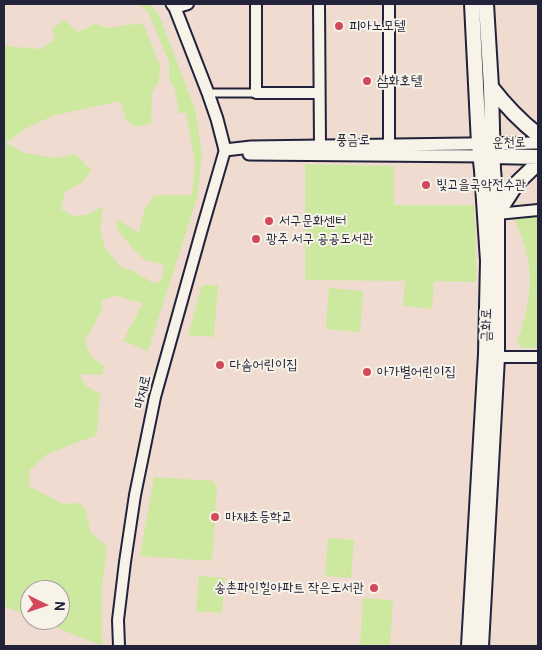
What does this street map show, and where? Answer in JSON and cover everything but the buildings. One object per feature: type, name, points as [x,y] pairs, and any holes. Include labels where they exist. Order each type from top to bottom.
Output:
[{"type":"main road","name":"금화로","points":[[469,646],[486,354],[488,261],[486,150],[472,4]]},
{"type":"main road","name":"금화로","points":[[481,646],[496,357],[497,214],[493,170],[486,150],[491,87],[486,4]]},
{"type":"main road","points":[[491,87],[503,103],[538,135]]},
{"type":"main road","name":"운천로","points":[[486,150],[538,156]]},
{"type":"main road","points":[[497,214],[517,183],[538,163]]},
{"type":"street","points":[[188,4],[173,6],[208,93],[225,150]]},
{"type":"street","points":[[256,4],[256,93]]},
{"type":"street","points":[[319,4],[320,146]]},
{"type":"street","points":[[389,4],[389,145]]},
{"type":"street","points":[[208,93],[319,93]]},
{"type":"street","name":"운천로","points":[[486,150],[538,143]]},
{"type":"street","name":"풍금로","points":[[225,150],[251,147],[389,145],[486,150]]},
{"type":"street","name":"풍금로","points":[[225,150],[252,154],[486,150]]},
{"type":"street","name":"마재로","points":[[119,646],[118,620],[125,562],[155,398],[225,150]]},
{"type":"street","points":[[497,214],[538,210]]},
{"type":"street","points":[[496,357],[538,357]]},
{"type":"green space","points":[[140,4],[149,4],[159,15],[195,109],[202,155],[197,198],[148,351],[123,341],[143,303],[117,295],[102,300],[102,310],[85,341],[90,355],[105,367],[102,375],[80,374],[85,385],[100,394],[97,435],[47,454],[30,470],[29,486],[63,504],[78,503],[85,508],[91,533],[107,547],[102,586],[102,645],[63,630],[70,630],[70,580],[20,580],[20,612],[4,606],[4,46],[39,49],[55,40],[52,29],[64,20],[78,32],[95,24],[108,28],[143,23],[160,66],[159,81],[152,92],[151,124],[136,127],[126,120],[120,101],[52,116],[25,129],[6,143],[24,153],[55,158],[75,154],[91,170],[84,181],[65,192],[61,209],[73,216],[86,215],[103,207],[100,227],[105,248],[121,267],[133,271],[155,284],[162,280],[164,265],[145,260],[132,248],[117,229],[116,219],[139,233],[144,211],[154,195],[192,195],[195,163],[186,112],[179,114],[175,90],[169,78],[169,62],[149,14]]},
{"type":"green space","points":[[305,164],[394,166],[394,205],[474,205],[476,282],[434,281],[432,309],[403,306],[405,281],[305,280]]},
{"type":"green space","points":[[517,214],[538,214],[538,348],[522,348],[517,343],[524,322],[530,277],[526,250],[514,218]]},
{"type":"green space","points":[[202,285],[218,285],[214,337],[188,335]]},
{"type":"green space","points":[[329,288],[363,291],[360,332],[326,329]]},
{"type":"green space","points":[[154,477],[213,481],[217,487],[212,561],[140,556]]},
{"type":"green space","points":[[328,538],[354,540],[351,578],[325,576]]},
{"type":"green space","points":[[199,576],[225,578],[222,613],[196,611]]},
{"type":"green space","points":[[363,598],[393,600],[390,645],[360,646]]},
{"type":"place","name":"피아노모텔","points":[[339,26]]},
{"type":"place","name":"삼화호텔","points":[[367,81]]},
{"type":"place","name":"빛고을국악전수관","points":[[426,185]]},
{"type":"place","name":"서구문화센터","points":[[269,221]]},
{"type":"place","name":"광주 서구 공공도서관","points":[[256,239]]},
{"type":"place","name":"다솜어린이집","points":[[220,365]]},
{"type":"place","name":"아가별어린이집","points":[[367,372]]},
{"type":"place","name":"마재초등학교","points":[[215,517]]},
{"type":"place","name":"송촌파인힐아파트 작은도서관","points":[[374,588]]}]
